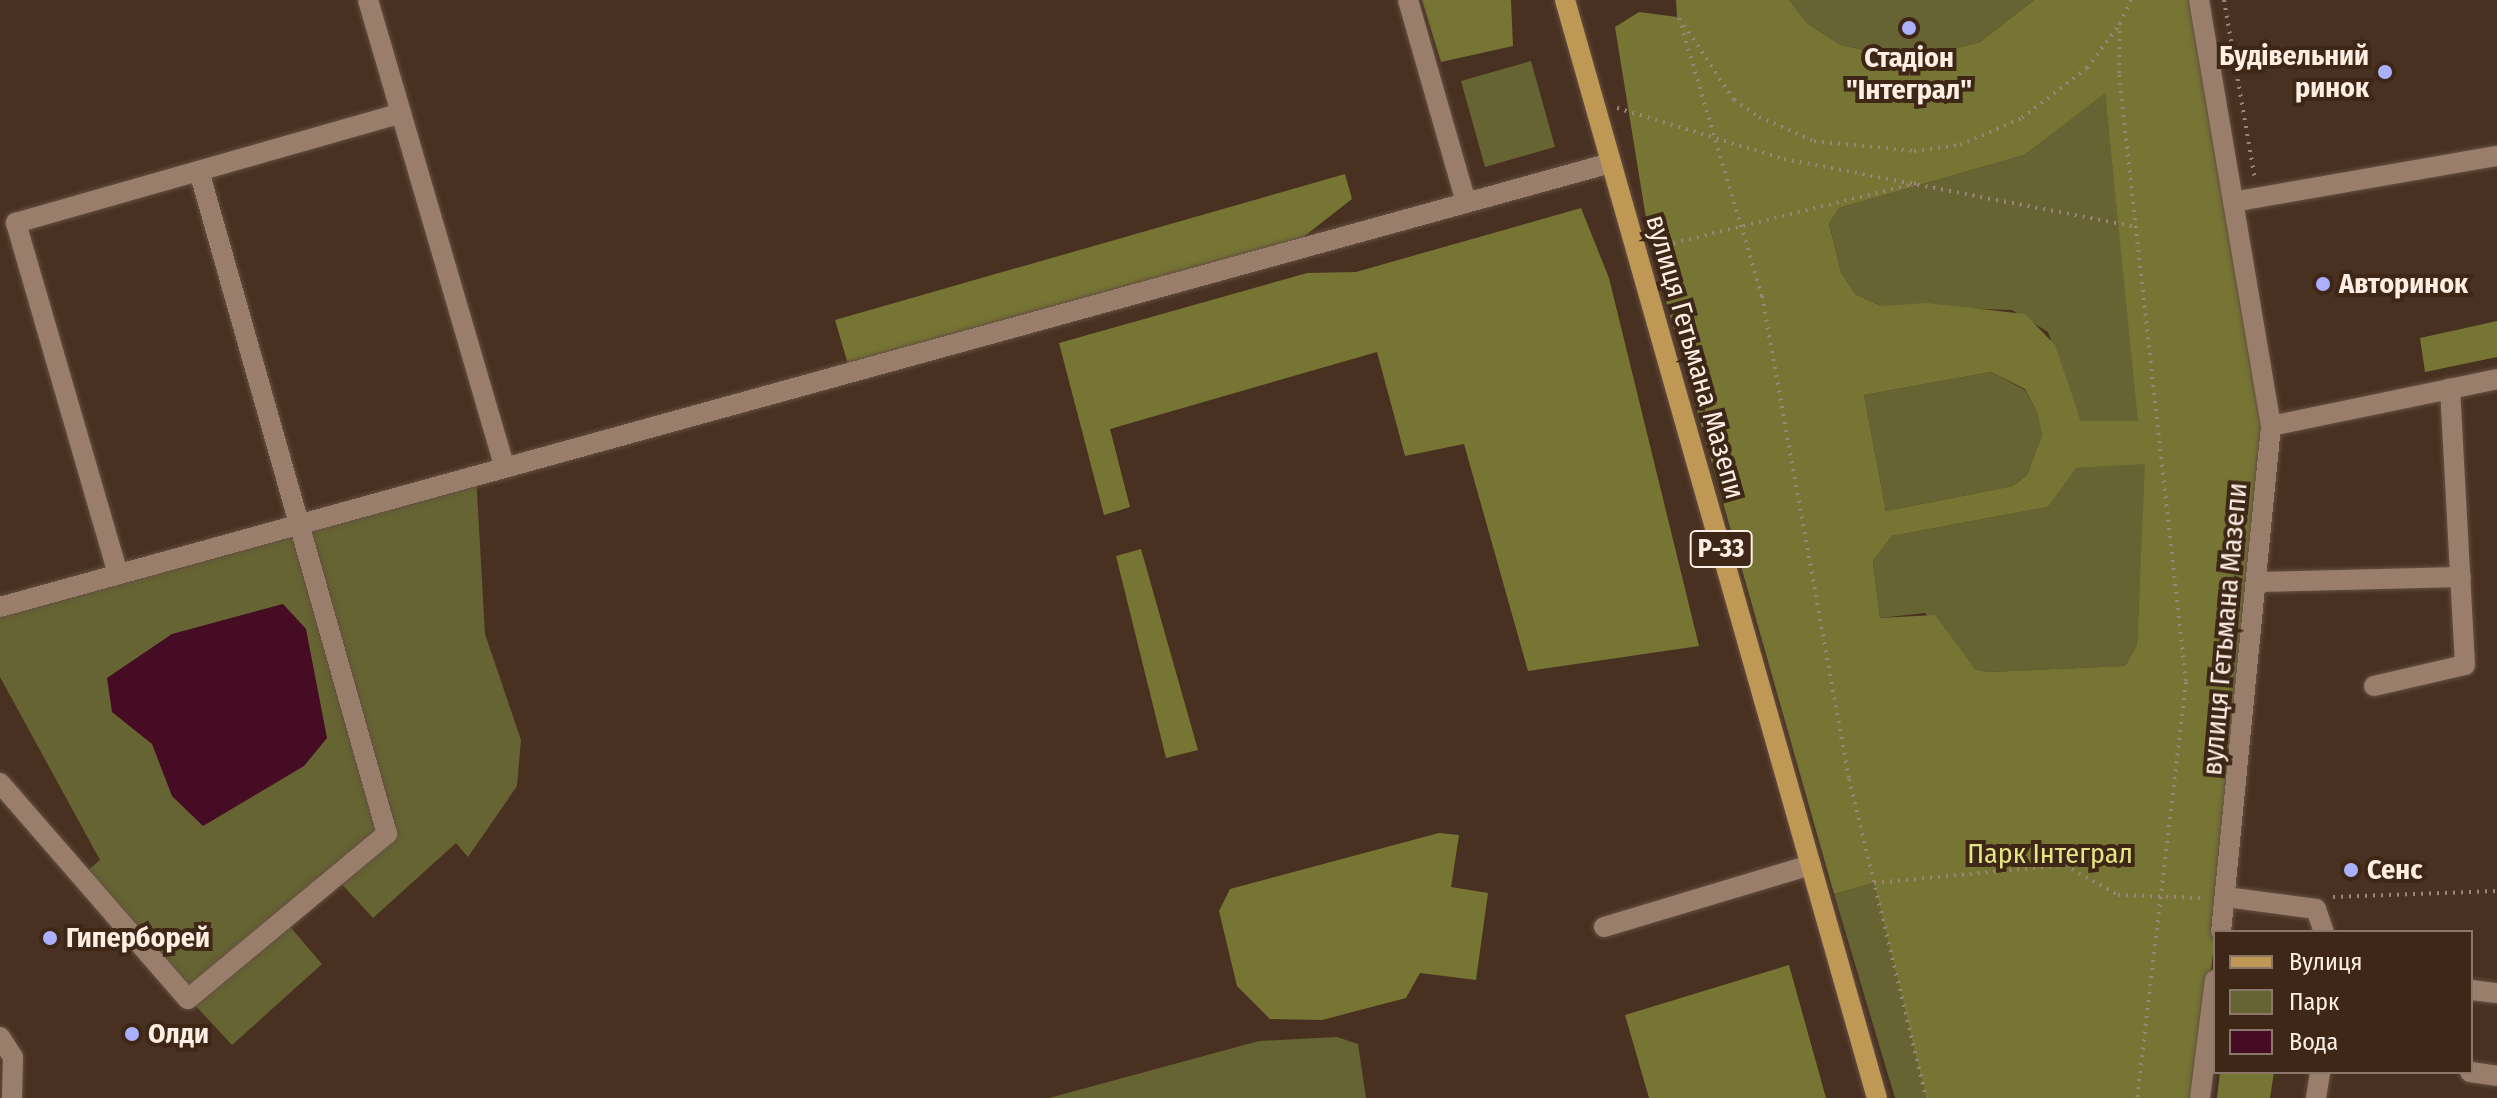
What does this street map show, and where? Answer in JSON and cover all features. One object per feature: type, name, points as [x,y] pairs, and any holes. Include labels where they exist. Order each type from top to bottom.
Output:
[{"type":"main road","name":"вулиця Гетьмана Мазепи","points":[[1565,0],[1877,1098]]},
{"type":"street","points":[[368,0],[505,467]]},
{"type":"street","points":[[1408,0],[1466,202]]},
{"type":"street","name":"вулиця Гетьмана Мазепи","points":[[2199,0],[2271,426],[2259,582],[2221,930]]},
{"type":"street","points":[[118,574],[16,223],[399,114]]},
{"type":"street","points":[[2233,202],[2259,200],[2497,156]]},
{"type":"street","points":[[0,607],[1611,163]]},
{"type":"street","points":[[0,783],[188,999],[383,844],[388,821],[199,171]]},
{"type":"street","points":[[2271,426],[2497,379]]},
{"type":"street","points":[[2374,686],[2465,665],[2450,388]]},
{"type":"street","points":[[2259,582],[2461,577]]},
{"type":"street","points":[[1604,927],[1811,865]]},
{"type":"street","points":[[2226,897],[2316,909],[2323,930]]},
{"type":"street","points":[[2473,990],[2497,993]]},
{"type":"street","points":[[2200,1098],[2213,996]]},
{"type":"street","points":[[0,1037],[13,1057],[12,1098]]},
{"type":"street","points":[[2473,1072],[2497,1076]]},
{"type":"street","points":[[2316,1098],[2320,1074]]},
{"type":"path","points":[[1926,1098],[1874,883],[1745,224],[1679,18],[1734,100],[1759,117],[1814,141],[1889,151],[1960,145],[2022,118],[2087,68],[2120,23],[2131,0]]},
{"type":"path","points":[[2224,0],[2259,200]]},
{"type":"path","points":[[2120,23],[2136,227],[2186,682],[2137,1098]]},
{"type":"path","points":[[1611,106],[1719,141],[2136,227]]},
{"type":"path","points":[[1636,252],[1920,183]]},
{"type":"path","points":[[1874,883],[2065,865],[2118,895],[2226,897]]},
{"type":"path","points":[[2324,896],[2497,891]]},
{"type":"green space","points":[[1422,0],[1511,0],[1513,46],[1441,62]]},
{"type":"green space","name":"Парк Інтеграл","points":[[1676,0],[1789,0],[1808,24],[1841,45],[1910,60],[1980,42],[2034,0],[2199,0],[2271,426],[2216,930],[2213,930],[2197,1098],[1926,1098],[1874,883],[1834,894],[1651,249],[1615,27],[1639,12],[1677,17]],"holes":[[[2105,93],[2138,421],[2081,421],[2055,345],[2025,314],[1927,303],[1881,306],[1855,294],[1841,272],[1829,223],[1839,208],[2024,155]],[[1991,372],[2025,389],[2037,412],[2042,435],[2027,475],[2013,486],[1886,511],[1864,395]],[[2145,464],[2137,645],[2125,666],[1987,672],[1975,669],[1935,615],[1880,618],[1873,561],[1892,536],[2048,507],[2076,468]]]},
{"type":"green space","name":"Стадіон \"Інтеграл\"","points":[[1789,0],[2034,0],[1980,42],[1910,60],[1841,45],[1808,24]]},
{"type":"green space","points":[[1531,61],[1555,147],[1485,167],[1461,81]]},
{"type":"green space","points":[[2105,92],[2139,421],[2081,421],[2048,332],[2012,310],[1881,306],[1855,294],[1841,272],[1829,222],[1839,208],[2024,155]]},
{"type":"green space","points":[[1345,174],[1352,199],[1302,238],[848,364],[835,320]]},
{"type":"green space","points":[[1581,208],[1609,278],[1699,646],[1528,671],[1464,444],[1405,456],[1377,352],[1110,429],[1130,507],[1104,515],[1059,343],[1307,273],[1356,272]]},
{"type":"green space","points":[[2497,321],[2497,357],[2425,372],[2420,338]]},
{"type":"green space","points":[[1991,372],[2025,390],[2037,412],[2042,435],[2027,475],[2013,486],[1886,511],[1864,395]]},
{"type":"green space","points":[[2146,463],[2137,645],[2125,666],[1987,672],[1975,669],[1925,613],[1880,618],[1873,561],[1892,536],[2048,507],[2075,468]]},
{"type":"green space","points":[[476,475],[485,634],[521,740],[517,786],[468,857],[456,843],[373,918],[338,880],[286,922],[322,964],[232,1045],[78,879],[100,860],[0,677],[0,607]]},
{"type":"green space","points":[[1141,549],[1198,750],[1166,758],[1116,556]]},
{"type":"green space","points":[[1439,833],[1459,835],[1451,887],[1488,893],[1476,980],[1420,973],[1406,998],[1322,1020],[1270,1019],[1237,986],[1219,911],[1230,889]]},
{"type":"green space","points":[[1874,883],[1926,1098],[1895,1098],[1834,894]]},
{"type":"green space","points":[[1789,965],[1826,1098],[1649,1098],[1625,1015]]},
{"type":"green space","points":[[1337,1037],[1358,1044],[1366,1098],[1049,1098],[1259,1041]]},
{"type":"green space","points":[[2220,1074],[2274,1074],[2270,1098],[2217,1098]]},
{"type":"water","points":[[283,604],[306,629],[327,738],[304,766],[203,826],[172,796],[152,744],[112,712],[107,678],[172,634]]},
{"type":"place","name":"Стадіон \"Інтеграл\"","points":[[1909,28]]},
{"type":"place","name":"Будівельний ринок","points":[[2385,72]]},
{"type":"place","name":"Авторинок","points":[[2323,284]]},
{"type":"place","name":"Сенс","points":[[2351,870]]},
{"type":"place","name":"Гиперборей","points":[[50,938]]},
{"type":"place","name":"Олди","points":[[132,1034]]}]
